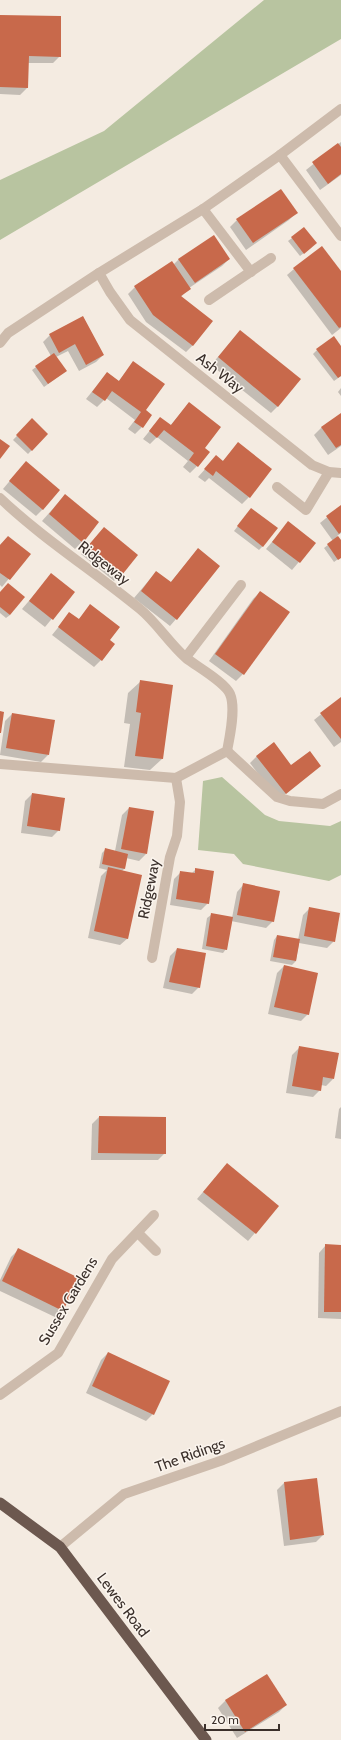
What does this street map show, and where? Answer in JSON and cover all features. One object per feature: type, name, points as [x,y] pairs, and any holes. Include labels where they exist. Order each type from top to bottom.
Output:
[{"type":"highway","name":"Lewes Road","points":[[0,1503],[60,1548],[206,1740]]},
{"type":"street","points":[[0,343],[8,333],[99,273],[203,209],[280,155],[341,109]]},
{"type":"street","points":[[280,155],[341,236]]},
{"type":"street","points":[[203,209],[251,272]]},
{"type":"street","points":[[209,300],[271,258]]},
{"type":"street","name":"Ash Way","points":[[99,273],[110,292],[130,320],[312,465],[329,472],[341,473]]},
{"type":"street","points":[[277,487],[306,510],[329,472]]},
{"type":"street","name":"Ridgeway","points":[[0,498],[20,517],[141,610],[186,657],[210,674],[230,693],[232,730],[227,751]]},
{"type":"street","points":[[186,657],[241,585]]},
{"type":"street","points":[[0,764],[176,778],[227,751],[276,797],[290,801],[323,804],[341,794]]},
{"type":"street","name":"Ridgeway","points":[[152,958],[170,857],[177,836],[180,802],[176,778]]},
{"type":"street","name":"Sussex Gardens","points":[[0,1395],[58,1353],[112,1259],[154,1215]]},
{"type":"street","points":[[138,1233],[156,1251]]},
{"type":"street","name":"The Ridings","points":[[60,1548],[124,1494],[223,1460],[341,1411]]},
{"type":"green space","points":[[264,0],[341,0],[341,39],[0,240],[0,180],[104,131]]},
{"type":"green space","points":[[222,777],[265,815],[279,821],[330,826],[341,821],[341,875],[329,881],[243,864],[234,854],[198,850],[203,781]]},
{"type":"building","points":[[0,15],[61,16],[61,57],[29,56],[28,88],[0,87]]},
{"type":"building","points":[[338,143],[341,147],[341,174],[328,184],[312,162]]},
{"type":"building","points":[[281,189],[298,213],[253,243],[236,219]]},
{"type":"building","points":[[304,227],[317,243],[304,254],[291,237]]},
{"type":"building","points":[[214,235],[230,259],[195,283],[178,259]]},
{"type":"building","points":[[322,246],[341,271],[341,327],[339,328],[293,268]]},
{"type":"building","points":[[172,261],[191,289],[181,296],[213,321],[193,346],[153,315],[134,286]]},
{"type":"building","points":[[83,316],[104,355],[86,365],[75,344],[59,353],[49,334]]},
{"type":"building","points":[[240,330],[301,379],[278,407],[218,357]]},
{"type":"building","points":[[334,336],[341,346],[341,376],[338,378],[316,349]]},
{"type":"building","points":[[54,353],[67,371],[48,384],[35,366]]},
{"type":"building","points":[[133,361],[165,384],[146,410],[152,415],[143,428],[134,422],[141,412],[112,391],[105,401],[92,392],[107,372],[119,381]]},
{"type":"building","points":[[189,402],[221,427],[205,448],[210,452],[198,467],[189,460],[194,453],[164,430],[157,438],[149,431],[160,417],[171,425]]},
{"type":"building","points":[[341,413],[341,445],[336,448],[321,427]]},
{"type":"building","points":[[32,418],[48,434],[32,451],[16,435]]},
{"type":"building","points":[[0,439],[10,446],[0,459]]},
{"type":"building","points":[[238,442],[272,469],[250,498],[216,471],[213,476],[204,469],[216,455],[223,461]]},
{"type":"building","points":[[26,461],[60,490],[43,510],[9,481]]},
{"type":"building","points":[[65,494],[99,522],[83,543],[49,514]]},
{"type":"building","points":[[341,505],[341,532],[339,534],[326,516]]},
{"type":"building","points":[[251,508],[278,528],[263,547],[237,526]]},
{"type":"building","points":[[288,521],[316,543],[300,563],[272,542]]},
{"type":"building","points":[[104,527],[138,555],[122,575],[87,547]]},
{"type":"building","points":[[8,536],[31,554],[10,580],[0,573],[0,545]]},
{"type":"building","points":[[338,536],[341,540],[341,558],[338,560],[327,544]]},
{"type":"building","points":[[198,548],[220,566],[177,620],[141,591],[156,571],[171,582]]},
{"type":"building","points":[[51,573],[75,592],[53,620],[29,601]]},
{"type":"building","points":[[8,583],[25,597],[10,615],[0,607],[0,592]]},
{"type":"building","points":[[260,591],[290,612],[244,675],[215,654]]},
{"type":"building","points":[[90,604],[120,627],[110,640],[115,644],[102,661],[58,627],[69,612],[79,619]]},
{"type":"building","points":[[140,680],[173,685],[163,759],[135,756],[141,713],[136,712]]},
{"type":"building","points":[[341,697],[341,739],[320,713]]},
{"type":"building","points":[[0,711],[4,712],[1,733],[0,733]]},
{"type":"building","points":[[12,713],[55,720],[49,755],[6,748]]},
{"type":"building","points":[[274,742],[291,765],[310,751],[321,766],[286,794],[256,756]]},
{"type":"building","points":[[32,793],[65,798],[60,831],[27,826]]},
{"type":"building","points":[[129,807],[154,811],[147,854],[121,849]]},
{"type":"building","points":[[105,848],[128,854],[125,869],[102,864]]},
{"type":"building","points":[[108,867],[142,875],[128,939],[94,931]]},
{"type":"building","points":[[195,868],[214,871],[209,904],[176,899],[180,871],[195,873]]},
{"type":"building","points":[[243,883],[280,891],[274,922],[237,915]]},
{"type":"building","points":[[309,907],[340,913],[335,942],[304,936]]},
{"type":"building","points":[[211,913],[233,917],[227,950],[206,946]]},
{"type":"building","points":[[277,935],[300,939],[296,961],[273,957]]},
{"type":"building","points":[[177,948],[206,953],[200,988],[169,982]]},
{"type":"building","points":[[284,965],[318,973],[309,1015],[274,1007]]},
{"type":"building","points":[[299,1046],[339,1053],[334,1079],[323,1077],[321,1091],[292,1086]]},
{"type":"building","points":[[99,1116],[166,1117],[166,1154],[98,1153]]},
{"type":"building","points":[[227,1163],[279,1206],[256,1234],[203,1192]]},
{"type":"building","points":[[325,1244],[341,1245],[341,1312],[324,1312]]},
{"type":"building","points":[[18,1248],[79,1278],[63,1311],[2,1281]]},
{"type":"building","points":[[108,1352],[170,1381],[154,1415],[92,1386]]},
{"type":"building","points":[[317,1478],[324,1535],[290,1540],[284,1482]]},
{"type":"building","points":[[267,1674],[287,1705],[245,1732],[225,1700]]}]
